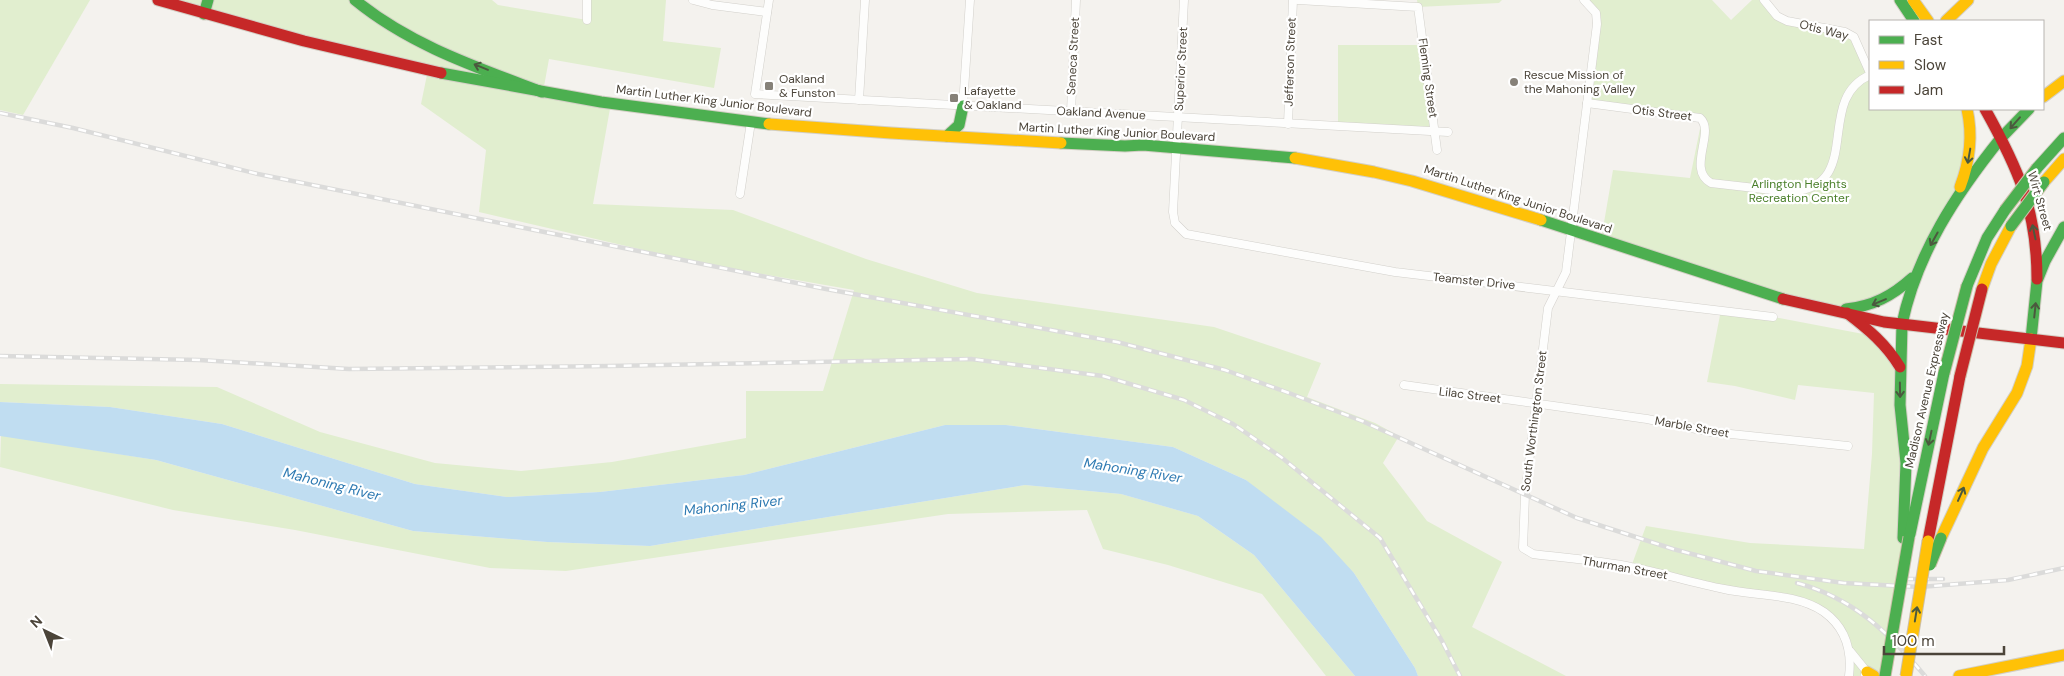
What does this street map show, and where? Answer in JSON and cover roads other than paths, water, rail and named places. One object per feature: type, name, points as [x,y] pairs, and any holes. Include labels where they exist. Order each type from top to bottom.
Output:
[{"type":"main road","name":"Martin Luther King Junior Boulevard","points":[[158,0],[204,14],[371,57],[542,92],[619,104],[751,122],[947,136],[1177,148],[1296,158],[1374,172],[1455,192],[1761,293],[1902,324],[2064,343]]},
{"type":"main road","points":[[204,14],[208,0]]},
{"type":"main road","points":[[355,0],[370,13],[424,45],[542,92]]},
{"type":"main road","points":[[1900,0],[1913,20]]},
{"type":"main road","points":[[1913,0],[1927,20]]},
{"type":"main road","points":[[1947,20],[1968,0]]},
{"type":"main road","points":[[2044,96],[2064,81]]},
{"type":"main road","points":[[947,136],[959,125],[964,106]]},
{"type":"main road","points":[[1906,538],[1906,463],[1900,405],[1900,368],[1904,307],[1914,277],[1954,201],[1967,168],[1971,147],[1971,130],[1967,110]]},
{"type":"main road","name":"Wirt Street","points":[[1920,587],[1983,448],[2020,384],[2026,366],[2031,339],[2037,281],[2036,240],[2026,199],[2012,157],[1986,110]]},
{"type":"main road","points":[[1954,201],[1978,166],[2001,138],[2028,110]]},
{"type":"main road","name":"Madison Avenue Expressway","points":[[1885,676],[1906,538],[1944,373],[1967,286],[1988,238],[2005,210],[2037,168],[2064,138]]},
{"type":"main road","points":[[1906,676],[1928,540],[1960,376],[1982,289],[1991,264],[2012,226],[2044,182],[2064,159]]},
{"type":"main road","points":[[2037,281],[2045,261],[2064,227]]},
{"type":"main road","points":[[1841,312],[1882,301],[1893,295],[1914,277]]},
{"type":"main road","points":[[1841,312],[1879,337],[1889,349],[1900,368]]},
{"type":"main road","points":[[1960,676],[2064,656]]},
{"type":"street","points":[[587,0],[587,20]]},
{"type":"street","points":[[693,0],[768,12],[769,0]]},
{"type":"street","points":[[859,100],[864,0]]},
{"type":"street","points":[[964,106],[970,0]]},
{"type":"street","name":"Seneca Street","points":[[1071,112],[1076,0]]},
{"type":"street","name":"Superior Street","points":[[1178,228],[1173,212],[1184,0]]},
{"type":"street","name":"Jefferson Street","points":[[1288,124],[1293,0]]},
{"type":"street","name":"Fleming Street","points":[[1298,0],[1418,7],[1437,150]]},
{"type":"street","name":"South Worthington Street","points":[[1526,551],[1523,548],[1522,542],[1525,496],[1548,308],[1566,272],[1598,16],[1584,0]]},
{"type":"street","name":"Otis Way","points":[[1764,0],[1777,16],[1786,21],[1846,32],[1854,37],[1869,72]]},
{"type":"street","name":"Oakland Avenue","points":[[768,12],[754,94],[1448,132]]},
{"type":"street","name":"Otis Street","points":[[1587,104],[1700,118],[1704,124],[1700,169],[1706,180],[1711,183],[1800,192],[1814,186],[1828,172],[1835,158],[1844,99],[1856,83],[1869,75]]},
{"type":"street","points":[[740,194],[751,122]]},
{"type":"street","name":"Teamster Drive","points":[[1178,228],[1191,236],[1328,261],[1428,276],[1774,317]]},
{"type":"street","name":"Lilac Street","points":[[1404,386],[1537,403]]},
{"type":"street","name":"Marble Street","points":[[1537,403],[1647,418],[1711,432],[1848,446]]},
{"type":"street","name":"Thurman Street","points":[[1526,551],[1533,554],[1630,567],[1724,589],[1790,599],[1813,606],[1836,624],[1842,632],[1850,651]]},
{"type":"street","points":[[1850,651],[1868,675]]},
{"type":"street","points":[[1849,676],[1850,651]]},
{"type":"water","name":"Mahoning River","points":[[0,402],[110,407],[222,424],[415,484],[507,497],[600,492],[744,475],[945,425],[1006,425],[1173,447],[1246,480],[1321,537],[1354,573],[1415,668],[1418,676],[1355,676],[1254,555],[1198,516],[1121,494],[1025,485],[650,546],[547,542],[413,531],[156,460],[0,436]]},
{"type":"railway","points":[[0,113],[73,128],[258,174],[826,289],[1117,342],[1225,370],[1362,421],[1577,518],[1673,549],[1756,571],[1844,583],[1920,587],[2008,580],[2064,568]]},
{"type":"railway","points":[[0,356],[199,360],[349,369],[971,359],[1103,376],[1184,400],[1233,424],[1281,457],[1380,538],[1442,641],[1460,676]]},
{"type":"railway","points":[[1905,579],[1943,579]]},
{"type":"railway","points":[[1797,583],[1817,589],[1852,607],[1883,631],[1925,676]]},
{"type":"place","name":"Rescue Mission of the Mahoning Valley","points":[[1514,82]]},
{"type":"place","name":"Oakland & Funston","points":[[769,86]]},
{"type":"place","name":"Lafayette & Oakland","points":[[954,98]]},
{"type":"park label","name":"Arlington Heights Recreation Center","points":[[1799,191]]}]
